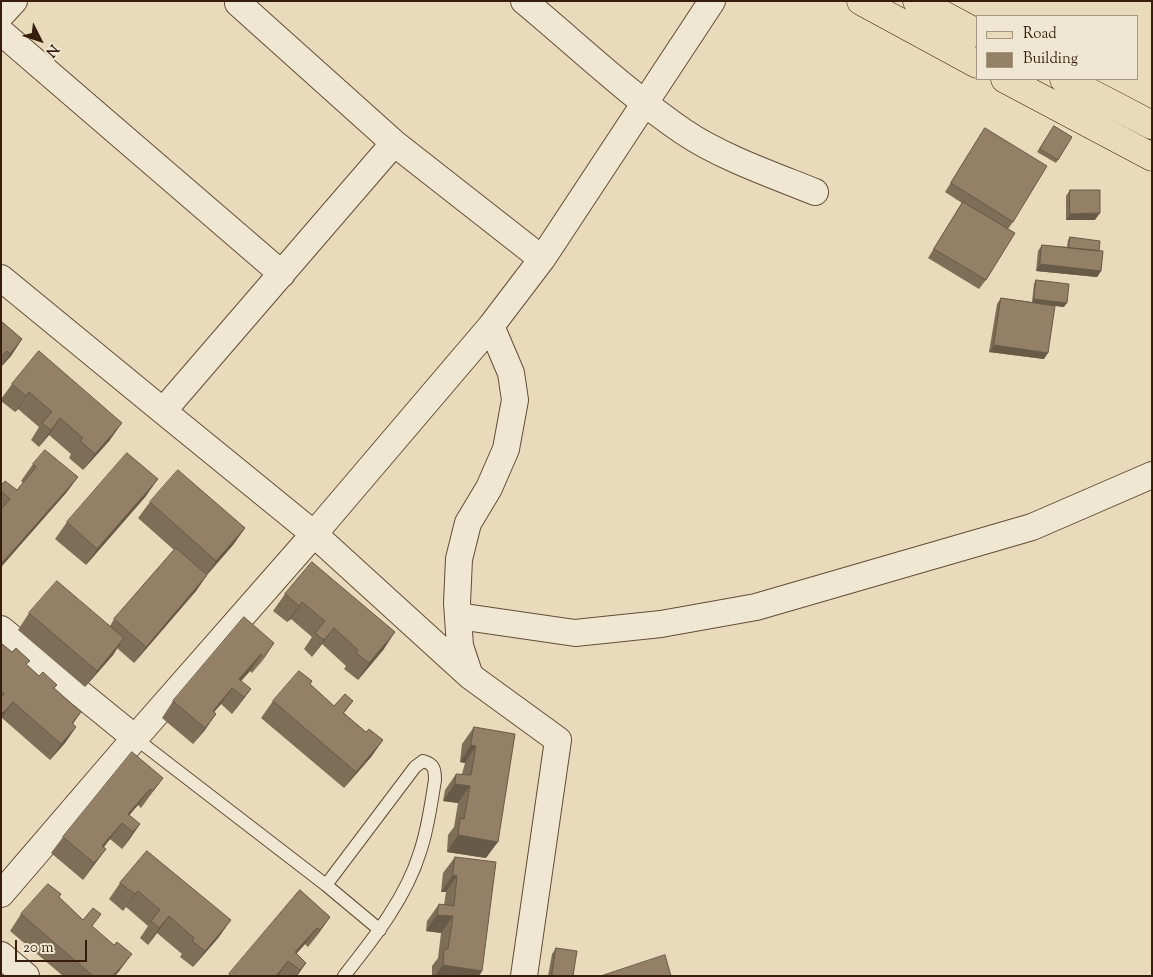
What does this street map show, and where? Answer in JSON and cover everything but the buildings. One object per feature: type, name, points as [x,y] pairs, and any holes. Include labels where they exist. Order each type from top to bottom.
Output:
[{"type":"main road","points":[[861,1],[976,63]]},
{"type":"main road","points":[[917,1],[976,32]]},
{"type":"main road","points":[[1007,80],[1152,157]]},
{"type":"main road","points":[[1066,80],[1152,125]]},
{"type":"street","points":[[1,15],[14,1]]},
{"type":"street","points":[[524,1],[685,133],[736,160],[815,192]]},
{"type":"street","points":[[1,894],[314,534],[491,326],[542,259],[712,1]]},
{"type":"street","points":[[238,2],[394,143],[542,259]]},
{"type":"street","points":[[1,32],[282,274]]},
{"type":"street","points":[[163,411],[394,143]]},
{"type":"street","points":[[1,278],[314,534],[470,676],[558,740],[524,976]]},
{"type":"street","points":[[470,676],[460,646],[458,559],[468,523],[489,488],[506,449],[516,400],[511,373],[491,326]]},
{"type":"street","points":[[458,616],[575,633],[661,624],[756,607],[1032,527],[1152,475]]},
{"type":"street","points":[[1,629],[135,738]]},
{"type":"street","points":[[1,955],[26,976]]},
{"type":"lane","points":[[135,738],[380,930]]},
{"type":"lane","points":[[326,886],[414,767],[423,761],[430,763],[435,770],[435,780],[420,852],[406,884],[380,930],[344,976]]}]
